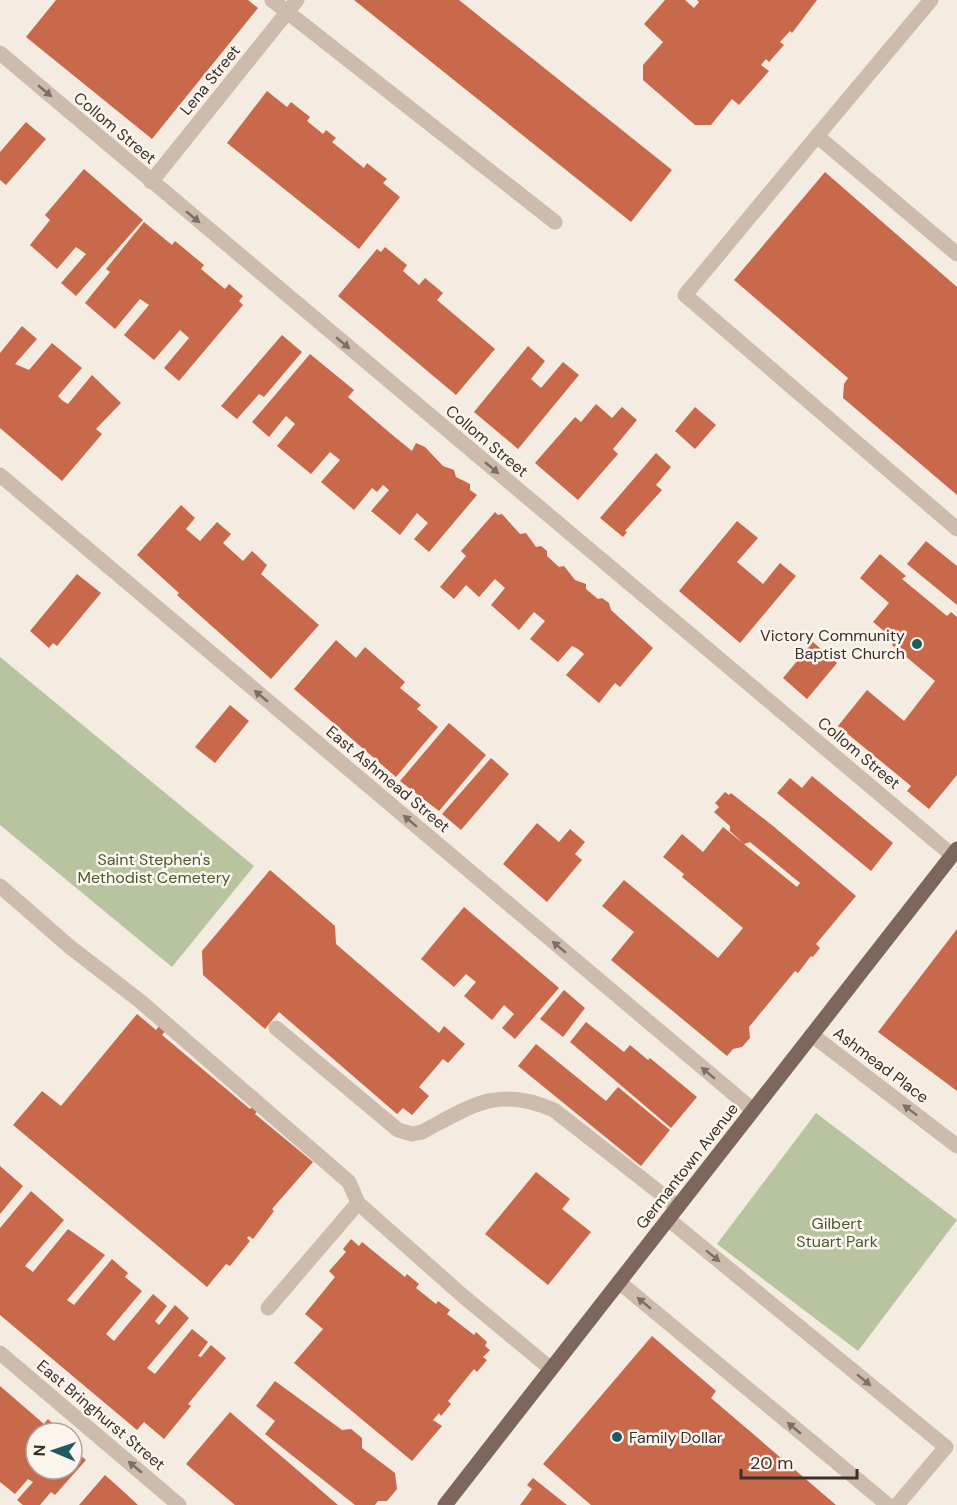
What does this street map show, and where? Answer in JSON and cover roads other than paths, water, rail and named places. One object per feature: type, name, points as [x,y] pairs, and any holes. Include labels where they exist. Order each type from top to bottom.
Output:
[{"type":"main road","name":"Germantown Avenue","points":[[445,1505],[955,852]]},
{"type":"street","points":[[272,0],[555,222]]},
{"type":"street","name":"Lena Street","points":[[151,182],[297,0]]},
{"type":"street","points":[[931,0],[685,295],[957,529]]},
{"type":"street","name":"Collom Street","points":[[0,53],[151,182],[955,852]]},
{"type":"street","points":[[817,136],[957,254]]},
{"type":"street","name":"East Ashmead Street","points":[[0,476],[753,1110]]},
{"type":"street","points":[[0,886],[70,947],[140,1002],[349,1182],[358,1203],[463,1296],[551,1369]]},
{"type":"street","points":[[276,1028],[398,1130],[412,1134],[422,1132],[489,1099],[513,1097],[536,1102],[554,1110],[951,1452],[897,1505]]},
{"type":"street","name":"Ashmead Place","points":[[812,1035],[957,1146]]},
{"type":"street","points":[[268,1308],[358,1203]]},
{"type":"street","points":[[619,1282],[888,1505]]},
{"type":"street","name":"East Bringhurst Street","points":[[0,1353],[179,1505]]},
{"type":"place","name":"Victory Community Baptist Church","points":[[917,644]]},
{"type":"place","name":"Family Dollar","points":[[617,1437]]},
{"type":"park label","name":"Saint Stephen's Methodist Cemetery","points":[[154,868]]},
{"type":"park label","name":"Gilbert Stuart Park","points":[[837,1232]]}]
